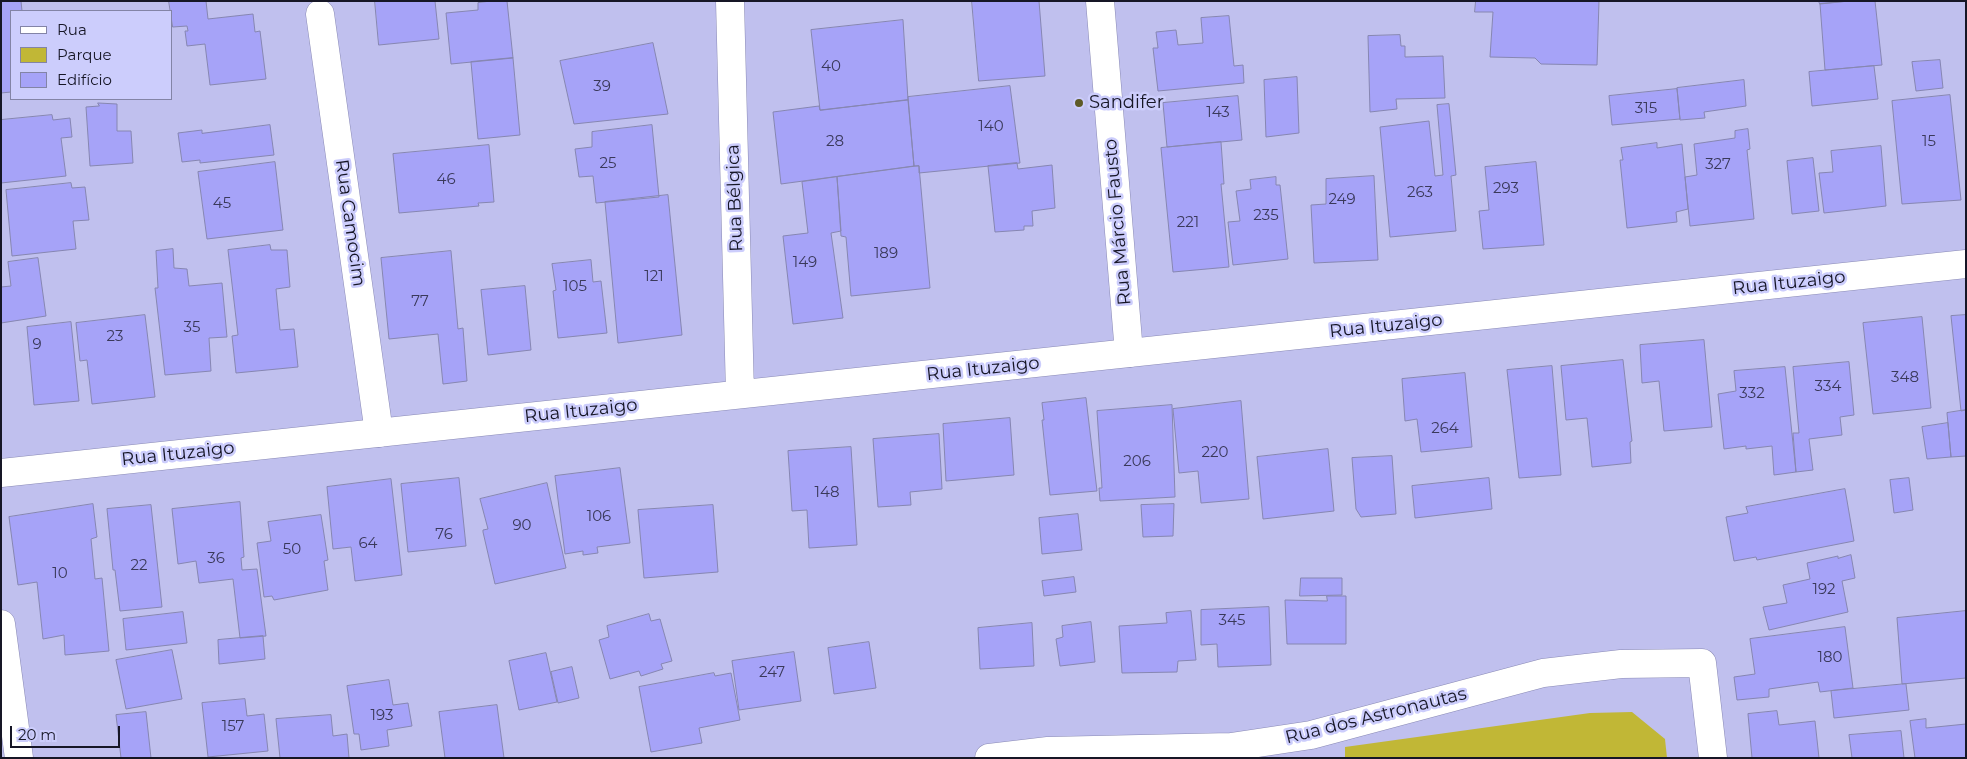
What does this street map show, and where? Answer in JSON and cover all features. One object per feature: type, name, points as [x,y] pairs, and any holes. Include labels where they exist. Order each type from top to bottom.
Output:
[{"type":"street","name":"Rua Bélgica","points":[[730,1],[740,394]]},
{"type":"street","name":"Rua Márcio Fausto","points":[[1100,1],[1129,353]]},
{"type":"street","name":"Rua Camocim","points":[[320,14],[379,433]]},
{"type":"street","name":"Rua Ituzaigo","points":[[1,473],[1966,264]]},
{"type":"street","points":[[1,624],[19,758]]},
{"type":"street","name":"Rua dos Astronautas","points":[[989,758],[1048,752],[1231,747],[1311,735],[1543,673],[1621,664],[1702,663],[1713,758]]},
{"type":"green space","points":[[1632,712],[1665,739],[1667,758],[1345,758],[1345,747],[1590,713]]},
{"type":"building","points":[[1,1],[21,1],[22,10],[10,10],[10,92],[1,93]]},
{"type":"building","points":[[169,1],[206,1],[208,19],[253,14],[255,32],[260,31],[266,79],[210,85],[205,44],[187,46],[185,31],[188,31],[187,26],[173,27],[172,10],[170,10]]},
{"type":"building","points":[[375,1],[435,1],[439,39],[379,45]]},
{"type":"building","points":[[507,1],[513,58],[451,64],[446,13],[478,10],[478,3]]},
{"type":"building","points":[[972,1],[1039,1],[1045,76],[979,81]]},
{"type":"building","points":[[1476,1],[1599,1],[1597,65],[1541,64],[1535,58],[1490,57],[1493,12],[1475,12]]},
{"type":"building","points":[[1819,1],[1849,1],[1820,4]]},
{"type":"building","points":[[1875,1],[1882,65],[1825,70],[1820,4]]},
{"type":"building","points":[[1229,16],[1234,66],[1243,65],[1244,83],[1158,91],[1153,48],[1158,48],[1156,32],[1176,30],[1178,45],[1203,43],[1201,18]]},
{"type":"building","points":[[903,20],[908,100],[820,110],[811,30]]},
{"type":"building","points":[[1400,35],[1401,46],[1405,46],[1405,57],[1443,56],[1445,98],[1396,99],[1397,109],[1370,112],[1368,36]]},
{"type":"building","points":[[653,43],[668,114],[574,124],[560,61]]},
{"type":"building","points":[[513,58],[520,135],[478,139],[471,62]]},
{"type":"building","points":[[1940,60],[1943,88],[1916,91],[1912,62]]},
{"type":"building","points":[[1874,66],[1878,99],[1812,106],[1809,72]]},
{"type":"building","points":[[1297,77],[1299,133],[1266,137],[1264,80]]},
{"type":"building","points":[[1744,80],[1746,106],[1704,112],[1705,118],[1680,120],[1677,88]]},
{"type":"building","points":[[1010,86],[1020,163],[919,173],[919,166],[914,166],[908,97]]},
{"type":"building","points":[[1677,89],[1680,119],[1612,125],[1609,96]]},
{"type":"building","points":[[1950,95],[1961,200],[1902,204],[1892,101]]},
{"type":"building","points":[[1238,96],[1242,140],[1167,147],[1163,103]]},
{"type":"building","points":[[908,100],[914,166],[781,184],[773,112],[819,106],[820,110]]},
{"type":"building","points":[[98,103],[117,104],[117,131],[131,131],[133,163],[90,166],[86,107],[99,106]]},
{"type":"building","points":[[1449,104],[1456,175],[1451,176],[1456,231],[1390,237],[1380,127],[1429,121],[1435,176],[1443,175],[1437,105]]},
{"type":"building","points":[[52,115],[53,120],[70,118],[72,137],[61,138],[66,176],[1,183],[1,120]]},
{"type":"building","points":[[270,125],[274,155],[200,163],[200,160],[182,162],[178,133],[202,130],[202,133]]},
{"type":"building","points":[[652,125],[659,197],[596,203],[593,176],[579,177],[575,149],[592,147],[592,132]]},
{"type":"building","points":[[1748,129],[1750,149],[1747,150],[1754,219],[1690,226],[1685,177],[1697,175],[1694,144],[1735,138],[1735,131]]},
{"type":"building","points":[[1221,142],[1224,184],[1221,184],[1229,267],[1173,272],[1161,148]]},
{"type":"building","points":[[1657,143],[1657,148],[1682,144],[1688,209],[1676,212],[1677,222],[1627,228],[1620,160],[1623,160],[1621,148]]},
{"type":"building","points":[[489,145],[494,202],[478,203],[479,206],[399,213],[393,154]]},
{"type":"building","points":[[1881,146],[1886,206],[1824,213],[1819,173],[1833,172],[1831,151]]},
{"type":"building","points":[[1813,158],[1819,211],[1792,214],[1787,161]]},
{"type":"building","points":[[275,162],[283,230],[207,239],[198,172]]},
{"type":"building","points":[[1536,162],[1544,245],[1483,249],[1479,211],[1489,210],[1485,167]]},
{"type":"building","points":[[1017,163],[1018,169],[1052,165],[1055,208],[1032,211],[1033,226],[1024,226],[1024,230],[995,232],[988,166]]},
{"type":"building","points":[[919,166],[930,288],[851,296],[846,237],[841,236],[837,177]]},
{"type":"building","points":[[1374,176],[1378,260],[1314,263],[1311,205],[1326,204],[1326,179]]},
{"type":"building","points":[[837,177],[841,231],[831,233],[843,318],[793,324],[783,236],[808,233],[802,182]]},
{"type":"building","points":[[1276,177],[1276,185],[1280,185],[1288,259],[1233,265],[1228,222],[1240,221],[1236,191],[1251,189],[1250,180]]},
{"type":"building","points":[[71,183],[72,188],[85,187],[89,220],[73,221],[76,249],[12,256],[6,190]]},
{"type":"building","points":[[668,195],[682,335],[618,343],[605,202]]},
{"type":"building","points":[[270,245],[271,250],[287,250],[290,287],[276,289],[280,330],[294,329],[298,367],[236,373],[232,336],[238,335],[228,250]]},
{"type":"building","points":[[173,249],[174,268],[187,269],[189,286],[222,283],[227,337],[209,338],[211,371],[165,375],[155,288],[158,288],[156,251]]},
{"type":"building","points":[[451,251],[458,329],[463,328],[467,381],[443,384],[438,334],[389,339],[381,258]]},
{"type":"building","points":[[38,258],[46,316],[1,323],[1,287],[11,286],[8,262]]},
{"type":"building","points":[[591,260],[593,282],[601,281],[607,333],[558,338],[553,291],[556,290],[552,264]]},
{"type":"building","points":[[525,286],[531,350],[488,355],[481,290]]},
{"type":"building","points":[[145,315],[155,397],[92,404],[87,360],[80,361],[76,323]]},
{"type":"building","points":[[1966,315],[1966,410],[1961,411],[1951,316]]},
{"type":"building","points":[[1922,317],[1931,408],[1873,414],[1863,323]]},
{"type":"building","points":[[71,322],[79,401],[34,405],[27,327]]},
{"type":"building","points":[[1704,340],[1712,427],[1664,431],[1659,381],[1642,383],[1640,345]]},
{"type":"building","points":[[1623,360],[1632,441],[1630,442],[1631,463],[1592,467],[1587,418],[1566,420],[1561,366]]},
{"type":"building","points":[[1849,362],[1854,415],[1840,417],[1842,435],[1809,439],[1813,470],[1796,472],[1793,433],[1799,433],[1793,367]]},
{"type":"building","points":[[1552,366],[1561,475],[1519,478],[1507,370]]},
{"type":"building","points":[[1785,367],[1796,472],[1774,475],[1772,446],[1746,449],[1746,446],[1724,449],[1718,394],[1736,391],[1734,371]]},
{"type":"building","points":[[1465,373],[1472,447],[1421,452],[1417,419],[1405,421],[1402,379]]},
{"type":"building","points":[[1086,398],[1097,491],[1050,495],[1042,403]]},
{"type":"building","points":[[1241,401],[1249,499],[1201,503],[1198,471],[1179,473],[1173,409]]},
{"type":"building","points":[[1172,405],[1175,497],[1100,501],[1099,488],[1102,488],[1097,411]]},
{"type":"building","points":[[1966,410],[1966,456],[1951,457],[1947,413]]},
{"type":"building","points":[[1010,418],[1014,475],[946,481],[943,424]]},
{"type":"building","points":[[1948,423],[1951,457],[1927,459],[1922,427]]},
{"type":"building","points":[[939,434],[942,489],[910,492],[911,505],[878,507],[873,439]]},
{"type":"building","points":[[851,447],[857,545],[809,548],[807,510],[792,511],[788,451]]},
{"type":"building","points":[[1328,449],[1334,511],[1263,519],[1257,457]]},
{"type":"building","points":[[1392,456],[1396,514],[1361,517],[1356,509],[1352,458]]},
{"type":"building","points":[[620,468],[630,543],[597,547],[598,553],[583,555],[583,551],[565,554],[555,476]]},
{"type":"building","points":[[459,478],[466,546],[408,552],[401,484]]},
{"type":"building","points":[[1489,478],[1492,509],[1415,518],[1412,486]]},
{"type":"building","points":[[1909,478],[1913,510],[1894,513],[1890,480]]},
{"type":"building","points":[[391,479],[402,575],[355,581],[351,547],[333,549],[327,487]]},
{"type":"building","points":[[547,483],[566,568],[495,584],[483,532],[483,530],[488,529],[480,499]]},
{"type":"building","points":[[1845,489],[1854,541],[1757,560],[1756,557],[1734,561],[1726,517],[1748,513],[1746,507]]},
{"type":"building","points":[[240,502],[244,557],[241,558],[242,570],[257,569],[266,636],[240,638],[233,579],[199,583],[196,561],[178,564],[172,509]]},
{"type":"building","points":[[93,504],[97,537],[91,539],[95,579],[102,578],[109,651],[65,655],[64,635],[43,639],[37,582],[18,585],[9,517]]},
{"type":"building","points":[[1174,504],[1173,536],[1143,537],[1141,505]]},
{"type":"building","points":[[151,505],[162,607],[120,611],[115,570],[113,570],[107,509]]},
{"type":"building","points":[[713,505],[718,572],[644,578],[638,510]]},
{"type":"building","points":[[1078,514],[1082,550],[1042,554],[1039,518]]},
{"type":"building","points":[[321,515],[328,560],[324,561],[328,590],[274,600],[272,596],[264,597],[257,543],[271,541],[268,522]]},
{"type":"building","points":[[1851,555],[1855,578],[1842,581],[1848,612],[1769,630],[1763,607],[1787,603],[1783,585],[1810,579],[1807,563]]},
{"type":"building","points":[[1074,577],[1076,592],[1044,596],[1042,581]]},
{"type":"building","points":[[1301,578],[1342,578],[1342,595],[1300,596]]},
{"type":"building","points":[[1327,596],[1346,596],[1346,644],[1287,644],[1285,600],[1327,601]]},
{"type":"building","points":[[1269,607],[1271,665],[1218,667],[1217,644],[1201,645],[1201,610]]},
{"type":"building","points":[[1191,611],[1196,660],[1178,661],[1177,672],[1122,673],[1119,626],[1167,623],[1166,613]]},
{"type":"building","points":[[1966,611],[1966,678],[1902,684],[1897,618]]},
{"type":"building","points":[[183,612],[187,643],[126,650],[123,619]]},
{"type":"building","points":[[649,614],[651,621],[660,619],[672,661],[661,664],[663,669],[641,676],[639,671],[610,679],[599,640],[609,637],[607,626]]},
{"type":"building","points":[[1091,622],[1095,662],[1060,666],[1056,639],[1063,637],[1062,626]]},
{"type":"building","points":[[1032,623],[1034,666],[980,669],[978,628]]},
{"type":"building","points":[[1845,627],[1853,688],[1820,692],[1818,682],[1769,689],[1769,697],[1737,700],[1734,677],[1755,674],[1750,639]]},
{"type":"building","points":[[263,636],[265,659],[219,664],[218,640]]},
{"type":"building","points":[[869,642],[876,688],[834,694],[828,648]]},
{"type":"building","points":[[172,650],[182,699],[126,709],[116,660]]},
{"type":"building","points":[[794,652],[801,701],[739,710],[732,661]]},
{"type":"building","points":[[546,653],[557,702],[519,710],[509,661]]},
{"type":"building","points":[[572,667],[579,698],[558,703],[551,672]]},
{"type":"building","points":[[714,673],[715,676],[731,673],[740,720],[699,728],[702,743],[651,752],[639,687]]},
{"type":"building","points":[[389,680],[393,705],[408,703],[412,726],[387,730],[389,746],[361,750],[359,734],[354,734],[347,686]]},
{"type":"building","points":[[1906,684],[1909,710],[1834,718],[1831,691]]},
{"type":"building","points":[[245,699],[247,716],[264,714],[268,751],[208,757],[202,703]]},
{"type":"building","points":[[497,705],[504,758],[445,758],[439,712]]},
{"type":"building","points":[[1777,711],[1779,725],[1815,721],[1819,758],[1752,758],[1748,714]]},
{"type":"building","points":[[146,712],[151,758],[121,758],[116,715]]},
{"type":"building","points":[[331,715],[333,736],[347,734],[349,758],[280,758],[276,719]]},
{"type":"building","points":[[1926,719],[1926,728],[1966,724],[1966,758],[1915,758],[1910,721]]},
{"type":"building","points":[[1901,731],[1904,758],[1852,758],[1849,735]]},
{"type":"place","name":"Sandifer","points":[[1079,103]]}]
